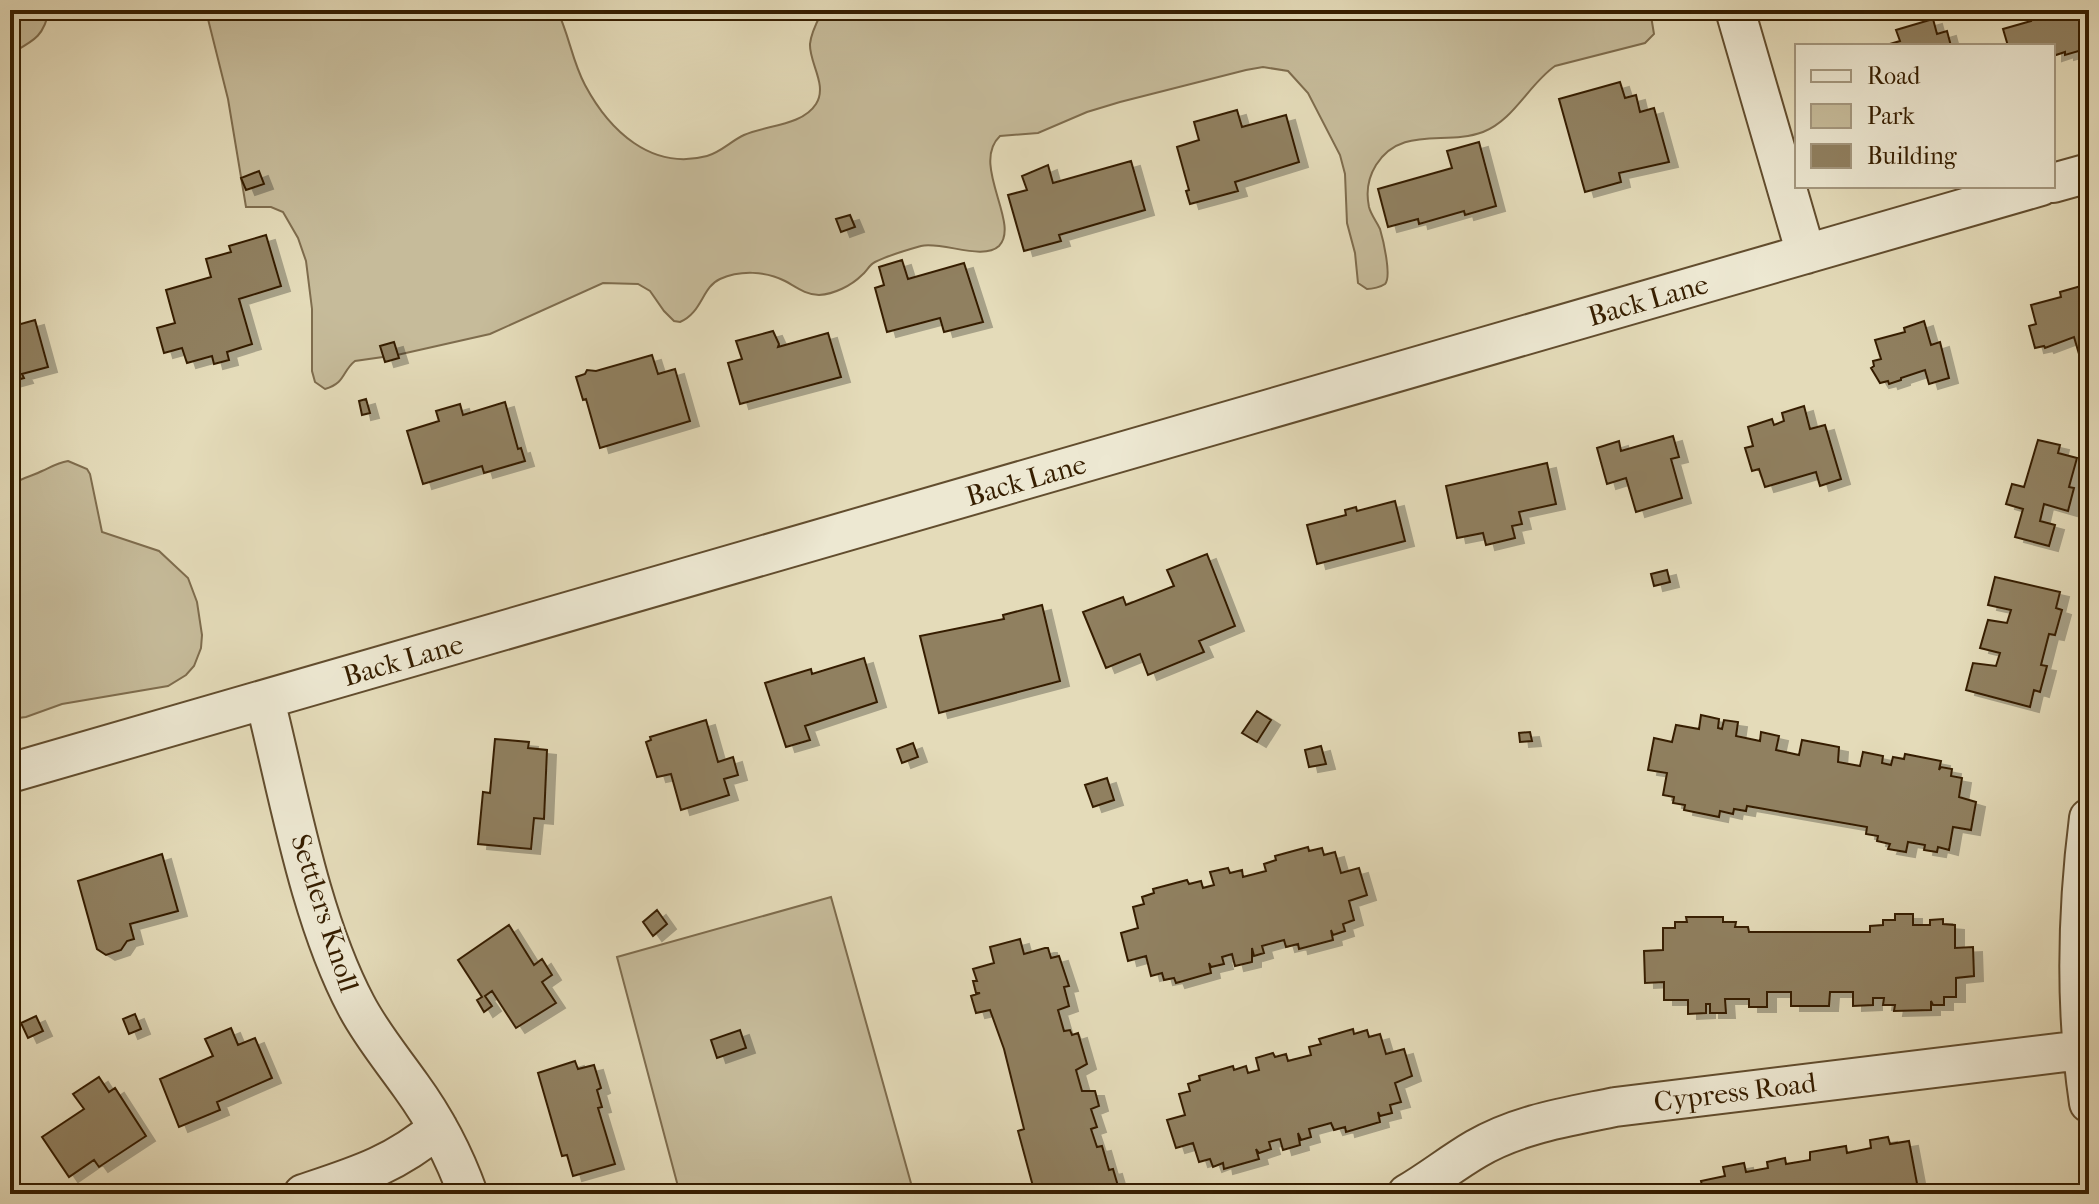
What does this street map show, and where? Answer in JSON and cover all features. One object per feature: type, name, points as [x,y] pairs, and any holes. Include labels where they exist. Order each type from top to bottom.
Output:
[{"type":"street","points":[[1735,10],[1806,254]]},
{"type":"street","points":[[2055,182],[2089,173]]},
{"type":"street","name":"Back Lane","points":[[10,773],[2034,188]]},
{"type":"street","name":"Settlers Knoll","points":[[265,700],[306,863],[337,963],[364,1018],[438,1128],[468,1194]]},
{"type":"street","points":[[2089,818],[2083,867],[2078,992],[2089,1103]]},
{"type":"street","name":"Cypress Road","points":[[1407,1194],[1476,1149],[1519,1129],[1562,1117],[1615,1107],[2082,1050]]},
{"type":"street","points":[[303,1194],[394,1160],[438,1128]]},
{"type":"green space","points":[[10,10],[49,10],[41,32],[10,54]]},
{"type":"green space","points":[[203,10],[557,10],[581,76],[606,117],[634,143],[650,152],[668,158],[687,159],[707,156],[744,135],[793,121],[810,111],[816,104],[820,89],[810,44],[823,10],[1650,10],[1654,34],[1645,43],[1555,66],[1513,111],[1483,132],[1411,141],[1386,153],[1373,170],[1368,191],[1369,207],[1380,229],[1387,266],[1385,284],[1376,288],[1367,289],[1358,283],[1355,253],[1347,223],[1345,174],[1340,155],[1308,93],[1288,71],[1263,67],[1120,102],[1038,133],[1000,136],[992,148],[990,162],[1004,223],[1004,236],[999,246],[992,250],[983,252],[921,246],[875,262],[848,286],[819,295],[805,292],[770,275],[736,274],[714,283],[693,313],[680,322],[674,321],[650,291],[638,284],[603,283],[490,334],[355,361],[337,384],[325,389],[315,382],[312,371],[312,309],[306,261],[298,238],[283,212],[271,207],[246,207],[228,99]]},
{"type":"green space","points":[[68,461],[87,469],[90,474],[102,532],[159,551],[188,578],[197,602],[201,648],[194,666],[168,686],[62,704],[26,717],[10,719],[10,486]]},
{"type":"green space","points":[[831,897],[914,1194],[680,1194],[617,957]]},
{"type":"building","points":[[2028,10],[2052,10],[2053,14],[2089,10],[2089,48],[2055,55],[2055,44],[2007,44],[2003,29],[2031,21]]},
{"type":"building","points":[[1933,19],[1937,34],[1947,31],[1950,44],[1890,44],[1900,41],[1896,30]]},
{"type":"building","points":[[1620,82],[1625,98],[1636,95],[1640,112],[1654,108],[1669,162],[1619,173],[1621,182],[1585,192],[1559,99]]},
{"type":"building","points":[[1237,110],[1242,127],[1286,115],[1299,162],[1235,182],[1238,191],[1190,204],[1177,147],[1199,140],[1194,122]]},
{"type":"building","points":[[1479,142],[1496,206],[1465,215],[1464,211],[1419,224],[1418,219],[1388,227],[1378,189],[1452,168],[1447,151]]},
{"type":"building","points":[[1131,161],[1145,210],[1059,235],[1061,241],[1024,251],[1008,195],[1027,190],[1022,176],[1048,165],[1053,183]]},
{"type":"building","points":[[259,171],[264,184],[246,190],[241,178]]},
{"type":"building","points":[[850,215],[855,227],[841,232],[836,219]]},
{"type":"building","points":[[266,235],[281,286],[239,299],[252,344],[227,352],[229,360],[214,364],[212,356],[187,363],[182,348],[164,353],[157,328],[175,323],[166,290],[211,277],[206,259],[231,252],[229,246]]},
{"type":"building","points":[[902,260],[908,279],[964,263],[983,322],[944,332],[940,318],[887,332],[875,288],[884,285],[879,267]]},
{"type":"building","points":[[2081,286],[2089,308],[2089,351],[2079,354],[2074,337],[2045,348],[2035,348],[2029,326],[2036,324],[2031,305],[2061,297],[2060,292]]},
{"type":"building","points":[[35,320],[48,367],[22,374],[24,378],[10,382],[10,327]]},
{"type":"building","points":[[1924,321],[1931,345],[1940,342],[1949,378],[1929,384],[1925,370],[1889,384],[1888,381],[1880,383],[1871,368],[1873,361],[1881,359],[1875,340],[1905,332],[1904,328]]},
{"type":"building","points":[[773,331],[778,347],[828,333],[841,377],[740,404],[728,363],[742,359],[736,341]]},
{"type":"building","points":[[394,342],[399,358],[385,362],[380,346]]},
{"type":"building","points":[[652,355],[658,374],[675,369],[690,421],[600,448],[586,399],[583,400],[576,377],[587,370],[596,371]]},
{"type":"building","points":[[366,399],[370,413],[362,415],[359,401]]},
{"type":"building","points":[[505,402],[518,449],[521,448],[525,461],[484,473],[482,466],[423,484],[407,431],[439,421],[436,411],[460,404],[463,415]]},
{"type":"building","points":[[1804,406],[1810,429],[1825,425],[1841,479],[1820,486],[1816,472],[1765,487],[1759,469],[1752,471],[1745,448],[1753,446],[1748,427],[1772,419],[1774,425],[1784,421],[1782,413]]},
{"type":"building","points":[[1673,436],[1679,457],[1671,459],[1682,498],[1636,512],[1626,478],[1607,484],[1597,448],[1619,441],[1621,451]]},
{"type":"building","points":[[2038,440],[2060,445],[2058,453],[2077,458],[2069,487],[2074,488],[2068,511],[2044,504],[2040,521],[2055,525],[2049,546],[2015,537],[2023,509],[2006,504],[2012,484],[2024,487]]},
{"type":"building","points":[[1547,463],[1556,504],[1519,512],[1522,524],[1512,526],[1515,538],[1486,545],[1483,533],[1457,538],[1446,486]]},
{"type":"building","points":[[1395,501],[1405,541],[1317,564],[1307,525],[1346,515],[1345,510],[1356,507],[1357,511]]},
{"type":"building","points":[[1207,554],[1235,626],[1199,641],[1204,652],[1148,675],[1140,654],[1106,668],[1083,612],[1123,597],[1126,605],[1174,586],[1167,570]]},
{"type":"building","points":[[1667,570],[1670,582],[1654,586],[1651,574]]},
{"type":"building","points":[[1995,577],[2060,592],[2056,608],[2062,610],[2055,635],[2049,634],[2041,665],[2047,666],[2040,692],[2034,690],[2030,707],[1966,690],[1973,663],[1996,666],[2000,653],[1980,648],[1988,620],[2007,623],[2011,610],[1988,605]]},
{"type":"building","points":[[1042,605],[1060,681],[939,713],[920,636],[1004,619],[1003,615]]},
{"type":"building","points":[[864,658],[877,702],[805,726],[810,740],[786,747],[765,683],[811,669],[812,674]]},
{"type":"building","points":[[1257,711],[1271,720],[1257,742],[1242,733]]},
{"type":"building","points":[[1701,715],[1719,719],[1718,728],[1722,729],[1724,720],[1738,722],[1736,736],[1760,741],[1761,732],[1779,736],[1776,750],[1799,755],[1802,740],[1839,747],[1838,762],[1860,766],[1863,752],[1883,756],[1882,763],[1891,765],[1893,757],[1904,759],[1905,754],[1941,761],[1939,770],[1941,767],[1952,769],[1951,776],[1962,778],[1959,797],[1976,802],[1971,830],[1953,827],[1949,850],[1938,847],[1937,852],[1924,850],[1925,845],[1908,842],[1906,852],[1888,849],[1890,844],[1877,841],[1878,836],[1866,834],[1867,827],[1747,806],[1746,811],[1734,809],[1733,814],[1720,811],[1719,817],[1684,810],[1685,805],[1673,803],[1674,797],[1663,795],[1667,773],[1648,770],[1654,738],[1672,742],[1676,725],[1699,729]]},
{"type":"building","points":[[706,720],[718,762],[733,757],[738,775],[724,779],[729,795],[681,810],[671,774],[657,777],[646,742],[651,740],[650,737]]},
{"type":"building","points":[[1530,732],[1532,741],[1520,742],[1519,733]]},
{"type":"building","points":[[495,739],[529,742],[528,748],[547,750],[544,819],[534,818],[531,849],[478,844],[483,792],[490,793]]},
{"type":"building","points":[[913,743],[918,757],[902,763],[897,749]]},
{"type":"building","points":[[1321,746],[1326,764],[1309,767],[1305,750]]},
{"type":"building","points":[[1107,778],[1114,800],[1093,807],[1085,785]]},
{"type":"building","points":[[1308,847],[1309,851],[1322,848],[1324,855],[1335,852],[1341,873],[1359,868],[1367,895],[1349,901],[1354,920],[1343,924],[1345,931],[1333,935],[1331,930],[1333,940],[1299,949],[1298,944],[1286,947],[1284,940],[1262,946],[1264,953],[1254,956],[1252,948],[1252,962],[1235,966],[1232,954],[1222,957],[1224,964],[1211,967],[1209,963],[1211,973],[1176,983],[1174,978],[1164,980],[1162,973],[1151,976],[1146,956],[1128,961],[1121,933],[1138,928],[1133,907],[1144,904],[1142,897],[1154,893],[1153,889],[1187,880],[1189,884],[1201,881],[1203,888],[1214,885],[1210,872],[1228,868],[1230,873],[1242,870],[1243,877],[1266,871],[1264,864],[1276,860],[1275,856]]},
{"type":"building","points":[[162,854],[178,911],[130,924],[134,939],[127,941],[121,950],[106,955],[97,949],[78,881]]},
{"type":"building","points":[[657,910],[667,924],[653,936],[643,922]]},
{"type":"building","points":[[1895,914],[1913,914],[1913,925],[1930,925],[1930,920],[1943,919],[1943,924],[1955,925],[1955,948],[1973,947],[1974,976],[1956,978],[1956,997],[1944,997],[1944,1005],[1933,1005],[1931,1001],[1931,1010],[1894,1011],[1895,1005],[1883,1005],[1884,998],[1873,998],[1873,1005],[1853,1006],[1853,992],[1830,992],[1829,1006],[1791,1006],[1791,992],[1767,992],[1767,1007],[1749,1007],[1749,999],[1725,999],[1726,1013],[1710,1013],[1710,1004],[1706,1004],[1706,1013],[1688,1014],[1688,1000],[1664,1000],[1664,982],[1645,983],[1644,951],[1663,950],[1663,928],[1675,928],[1675,922],[1687,922],[1686,917],[1723,917],[1723,922],[1736,922],[1735,927],[1748,927],[1749,932],[1870,932],[1870,926],[1883,925],[1883,920],[1895,920]]},
{"type":"building","points":[[509,925],[534,965],[542,959],[552,975],[542,982],[556,1003],[516,1028],[492,991],[485,996],[492,1006],[484,1012],[477,1000],[482,997],[458,960]]},
{"type":"building","points":[[1020,939],[1024,954],[1048,948],[1051,958],[1059,956],[1069,986],[1064,987],[1069,1006],[1058,1010],[1064,1031],[1070,1030],[1072,1035],[1078,1033],[1087,1064],[1076,1070],[1082,1091],[1095,1091],[1099,1106],[1091,1109],[1097,1127],[1091,1129],[1097,1147],[1102,1146],[1109,1170],[1113,1169],[1118,1186],[1114,1187],[1116,1194],[1027,1194],[1034,1190],[1018,1131],[1024,1129],[1004,1049],[990,1010],[976,1013],[971,996],[980,993],[976,993],[973,981],[977,981],[973,969],[994,963],[990,947]]},
{"type":"building","points":[[135,1014],[141,1029],[129,1034],[123,1019]]},
{"type":"building","points":[[36,1016],[43,1031],[28,1038],[21,1023]]},
{"type":"building","points":[[231,1028],[238,1045],[255,1038],[272,1078],[217,1102],[220,1110],[179,1127],[160,1079],[213,1056],[205,1039]]},
{"type":"building","points":[[1353,1029],[1354,1034],[1367,1030],[1369,1037],[1380,1034],[1386,1054],[1404,1049],[1412,1076],[1395,1083],[1401,1102],[1390,1105],[1392,1113],[1380,1116],[1378,1112],[1380,1122],[1346,1132],[1345,1127],[1334,1130],[1331,1123],[1309,1129],[1311,1137],[1301,1140],[1298,1133],[1300,1145],[1283,1150],[1280,1139],[1269,1142],[1271,1149],[1259,1153],[1256,1149],[1259,1159],[1224,1169],[1223,1163],[1213,1167],[1210,1159],[1199,1162],[1193,1143],[1176,1148],[1167,1120],[1185,1115],[1179,1094],[1190,1091],[1188,1084],[1200,1080],[1199,1076],[1233,1066],[1234,1070],[1246,1066],[1248,1073],[1259,1070],[1256,1058],[1273,1053],[1275,1057],[1286,1054],[1288,1061],[1311,1055],[1309,1047],[1321,1044],[1319,1039]]},
{"type":"building","points":[[740,1030],[746,1048],[717,1058],[711,1040]]},
{"type":"building","points":[[575,1061],[578,1069],[594,1065],[601,1088],[597,1090],[602,1107],[598,1108],[615,1164],[573,1176],[567,1155],[562,1156],[538,1073]]},
{"type":"building","points":[[99,1077],[109,1092],[115,1088],[146,1136],[99,1167],[94,1160],[69,1177],[42,1137],[84,1109],[73,1094]]},
{"type":"building","points":[[1888,1137],[1890,1144],[1909,1141],[1919,1194],[1704,1194],[1701,1181],[1725,1176],[1723,1167],[1744,1163],[1746,1172],[1768,1168],[1767,1162],[1785,1158],[1786,1164],[1810,1160],[1810,1152],[1846,1146],[1847,1153],[1871,1148],[1870,1140]]}]
